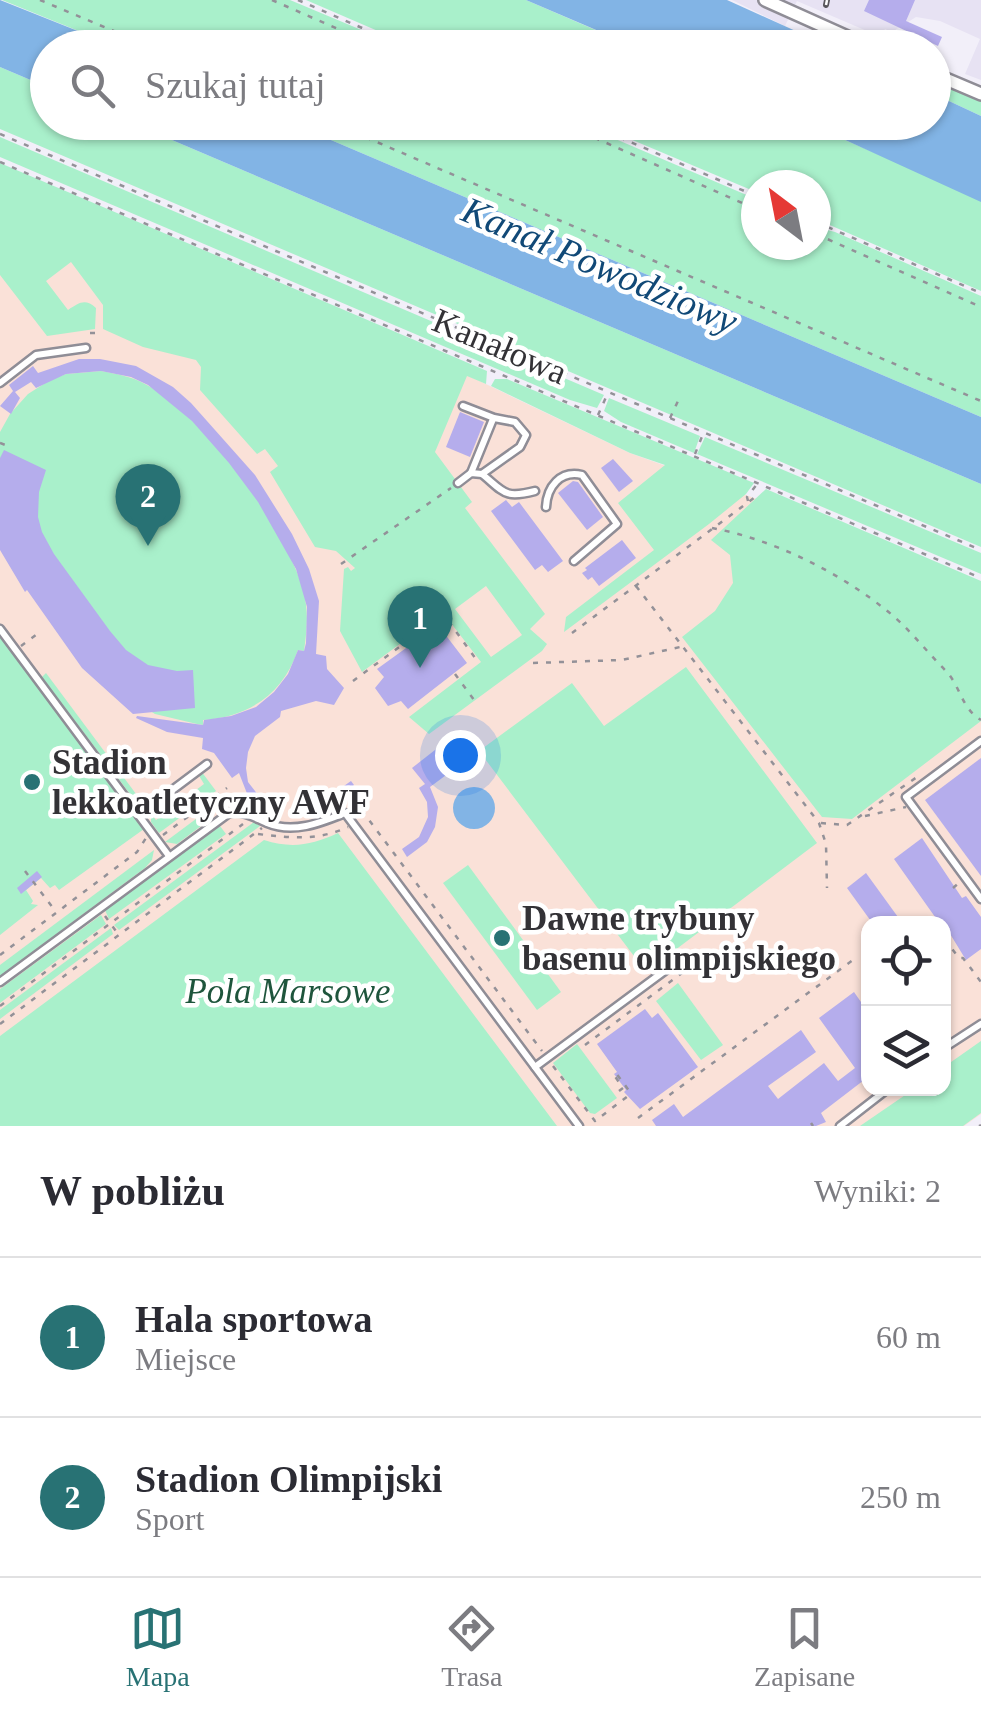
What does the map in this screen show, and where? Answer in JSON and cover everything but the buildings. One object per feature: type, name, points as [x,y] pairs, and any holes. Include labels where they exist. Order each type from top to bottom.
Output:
[{"type":"street","points":[[765,0],[832,30]]},
{"type":"street","points":[[951,81],[981,94]]},
{"type":"lane","points":[[0,383],[36,354],[86,348]]},
{"type":"lane","points":[[463,406],[522,427],[525,440],[482,474],[471,474]]},
{"type":"lane","points":[[458,483],[471,474],[494,418]]},
{"type":"lane","points":[[546,507],[547,494],[559,479],[574,473],[582,475],[618,524],[574,561]]},
{"type":"lane","points":[[482,474],[500,492],[517,495],[535,491]]},
{"type":"lane","points":[[0,629],[169,856]]},
{"type":"lane","points":[[980,894],[906,797],[981,742]]},
{"type":"lane","points":[[139,816],[207,764]]},
{"type":"lane","points":[[0,982],[229,813],[302,827],[345,813],[579,1126]]},
{"type":"lane","points":[[535,1067],[678,960]]},
{"type":"lane","points":[[951,1043],[981,1024]]},
{"type":"lane","points":[[840,1126],[879,1096]]},
{"type":"path","points":[[40,0],[111,30]]},
{"type":"path","points":[[272,0],[340,30]]},
{"type":"path","points":[[298,0],[367,30]]},
{"type":"path","points":[[0,134],[981,550]]},
{"type":"path","points":[[372,140],[981,401]]},
{"type":"path","points":[[600,140],[741,202]]},
{"type":"path","points":[[626,140],[741,190]]},
{"type":"path","name":"Kanałowa","points":[[0,162],[981,578]]},
{"type":"path","points":[[831,228],[981,293]]},
{"type":"path","points":[[831,241],[981,306]]},
{"type":"path","points":[[90,333],[100,333]]},
{"type":"path","points":[[598,415],[608,394]]},
{"type":"path","points":[[669,420],[678,401]]},
{"type":"path","points":[[694,456],[704,434]]},
{"type":"path","points":[[0,443],[11,446]]},
{"type":"path","points":[[748,502],[746,497],[758,482]]},
{"type":"path","points":[[341,564],[458,483]]},
{"type":"path","points":[[572,633],[754,498]]},
{"type":"path","points":[[712,528],[738,533],[795,557],[888,612],[956,682],[963,703],[981,720]]},
{"type":"path","points":[[636,586],[819,822],[826,844],[827,888]]},
{"type":"path","points":[[353,681],[436,620],[447,620],[478,662]]},
{"type":"path","points":[[16,650],[36,635]]},
{"type":"path","points":[[453,645],[461,639]]},
{"type":"path","points":[[533,663],[622,660],[683,647]]},
{"type":"path","points":[[455,674],[476,704]]},
{"type":"path","points":[[819,822],[847,824],[930,768]]},
{"type":"path","points":[[0,955],[227,788]]},
{"type":"path","points":[[354,800],[596,1124],[632,1093],[616,1073],[623,1088],[618,1091]]},
{"type":"path","points":[[862,816],[912,804]]},
{"type":"path","points":[[0,1006],[254,816]]},
{"type":"path","points":[[0,1024],[257,834],[266,823]]},
{"type":"path","points":[[137,852],[150,831]]},
{"type":"path","points":[[25,871],[57,913]]},
{"type":"path","points":[[953,888],[962,881]]},
{"type":"path","points":[[100,908],[119,935]]},
{"type":"path","points":[[951,947],[981,982]]},
{"type":"path","points":[[638,1118],[853,960]]},
{"type":"path","points":[[585,1045],[686,970]]},
{"type":"shaded area","points":[[732,0],[981,0],[981,80],[965,74],[980,39],[940,21],[916,17],[895,30],[865,30],[797,1],[785,26]]},
{"type":"shaded area","points":[[0,176],[446,365],[630,453],[757,499],[981,595],[981,1114],[964,1126],[0,1126]]},
{"type":"green space","points":[[2,0],[290,0],[361,30],[76,30]]},
{"type":"green space","points":[[306,0],[526,0],[596,30],[376,30]]},
{"type":"green space","points":[[0,67],[30,80],[30,140],[172,140],[981,484],[981,547],[0,129]]},
{"type":"green space","points":[[951,87],[981,100],[981,116],[951,102]]},
{"type":"green space","points":[[0,137],[604,395],[597,408],[570,400],[0,157]]},
{"type":"green space","points":[[331,140],[618,140],[741,193],[741,260],[831,260],[831,231],[981,296],[981,417]]},
{"type":"green space","points":[[632,140],[845,140],[981,199],[981,291],[831,226],[831,170],[741,170],[741,186]]},
{"type":"green space","points":[[0,163],[487,371],[486,384],[467,376],[435,452],[472,502],[465,508],[545,614],[530,629],[547,644],[429,734],[409,717],[481,662],[447,618],[435,618],[362,672],[340,631],[344,569],[355,568],[336,551],[315,547],[270,472],[278,466],[265,449],[257,454],[200,390],[201,367],[196,360],[143,347],[103,329],[103,305],[71,262],[46,281],[68,310],[85,302],[96,308],[95,329],[47,336],[0,275]],"holes":[[[486,586],[522,635],[491,657],[455,609]]]},
{"type":"green space","points":[[101,371],[145,384],[167,399],[216,446],[280,536],[303,590],[307,620],[304,651],[298,650],[283,679],[262,700],[235,714],[203,720],[203,725],[155,714],[136,702],[0,520],[0,432],[10,414],[28,394],[50,380],[66,374]]},
{"type":"green space","points":[[495,379],[507,379],[754,483],[709,524],[564,632],[566,617],[654,550],[618,503],[665,465],[630,453],[491,386]]},
{"type":"green space","points":[[609,398],[700,436],[694,453],[604,411]]},
{"type":"green space","points":[[705,437],[981,553],[981,574],[697,454]]},
{"type":"green space","points":[[766,489],[981,581],[981,721],[852,819],[822,817],[682,637],[715,611],[733,583],[730,555],[711,540]]},
{"type":"green space","points":[[0,637],[144,829],[59,890],[55,885],[50,888],[41,878],[26,890],[31,904],[38,905],[0,935]]},
{"type":"green space","points":[[686,667],[817,843],[646,972],[479,751],[572,683],[604,726]]},
{"type":"green space","points":[[46,673],[145,806],[139,806],[42,677]]},
{"type":"green space","points":[[201,771],[216,791],[159,833],[151,822],[151,814],[156,820],[204,784],[198,774]]},
{"type":"green space","points":[[208,810],[213,817],[177,844],[165,842]]},
{"type":"green space","points":[[254,822],[260,826],[119,930],[114,925]]},
{"type":"green space","points":[[220,826],[226,834],[109,919],[105,910]]},
{"type":"green space","name":"Pola Marsowe","points":[[338,833],[557,1126],[0,1126],[0,1036],[264,840],[302,844]]},
{"type":"green space","points":[[154,850],[145,868],[0,976],[0,965]]},
{"type":"green space","name":"Dawne trybuny basenu olimpijskiego","points":[[468,865],[561,992],[537,1010],[443,883]]},
{"type":"green space","points":[[101,915],[106,924],[0,1003],[0,989]]},
{"type":"green space","points":[[111,928],[113,934],[0,1019],[0,1010]]},
{"type":"green space","points":[[678,983],[723,1045],[701,1060],[656,1001]]},
{"type":"green space","points":[[981,1041],[981,1113],[963,1126],[860,1126],[904,1096],[951,1096],[951,1062]]},
{"type":"green space","points":[[577,1044],[617,1098],[595,1114],[590,1113],[553,1063]]},
{"type":"water","points":[[0,0],[75,30],[30,30],[30,80],[0,67]]},
{"type":"water","points":[[526,0],[727,0],[793,30],[596,30]]},
{"type":"water","points":[[951,102],[981,116],[981,202],[845,140],[951,140]]},
{"type":"water","name":"Kanał Powodziowy","points":[[172,140],[331,140],[981,417],[981,484]]},
{"type":"water","points":[[474,787],[489,793],[495,808],[489,823],[474,829],[459,823],[453,808],[459,793]]},
{"type":"railway","points":[[826,5],[827,0]]},
{"type":"place","name":"Stadion Olimpijski","points":[[148,546]]},
{"type":"place","name":"Hala sportowa","points":[[420,668]]},
{"type":"place","name":"Stadion lekkoatletyczny AWF","points":[[32,782]]},
{"type":"place","name":"Dawne trybuny basenu olimpijskiego","points":[[502,938]]}]
